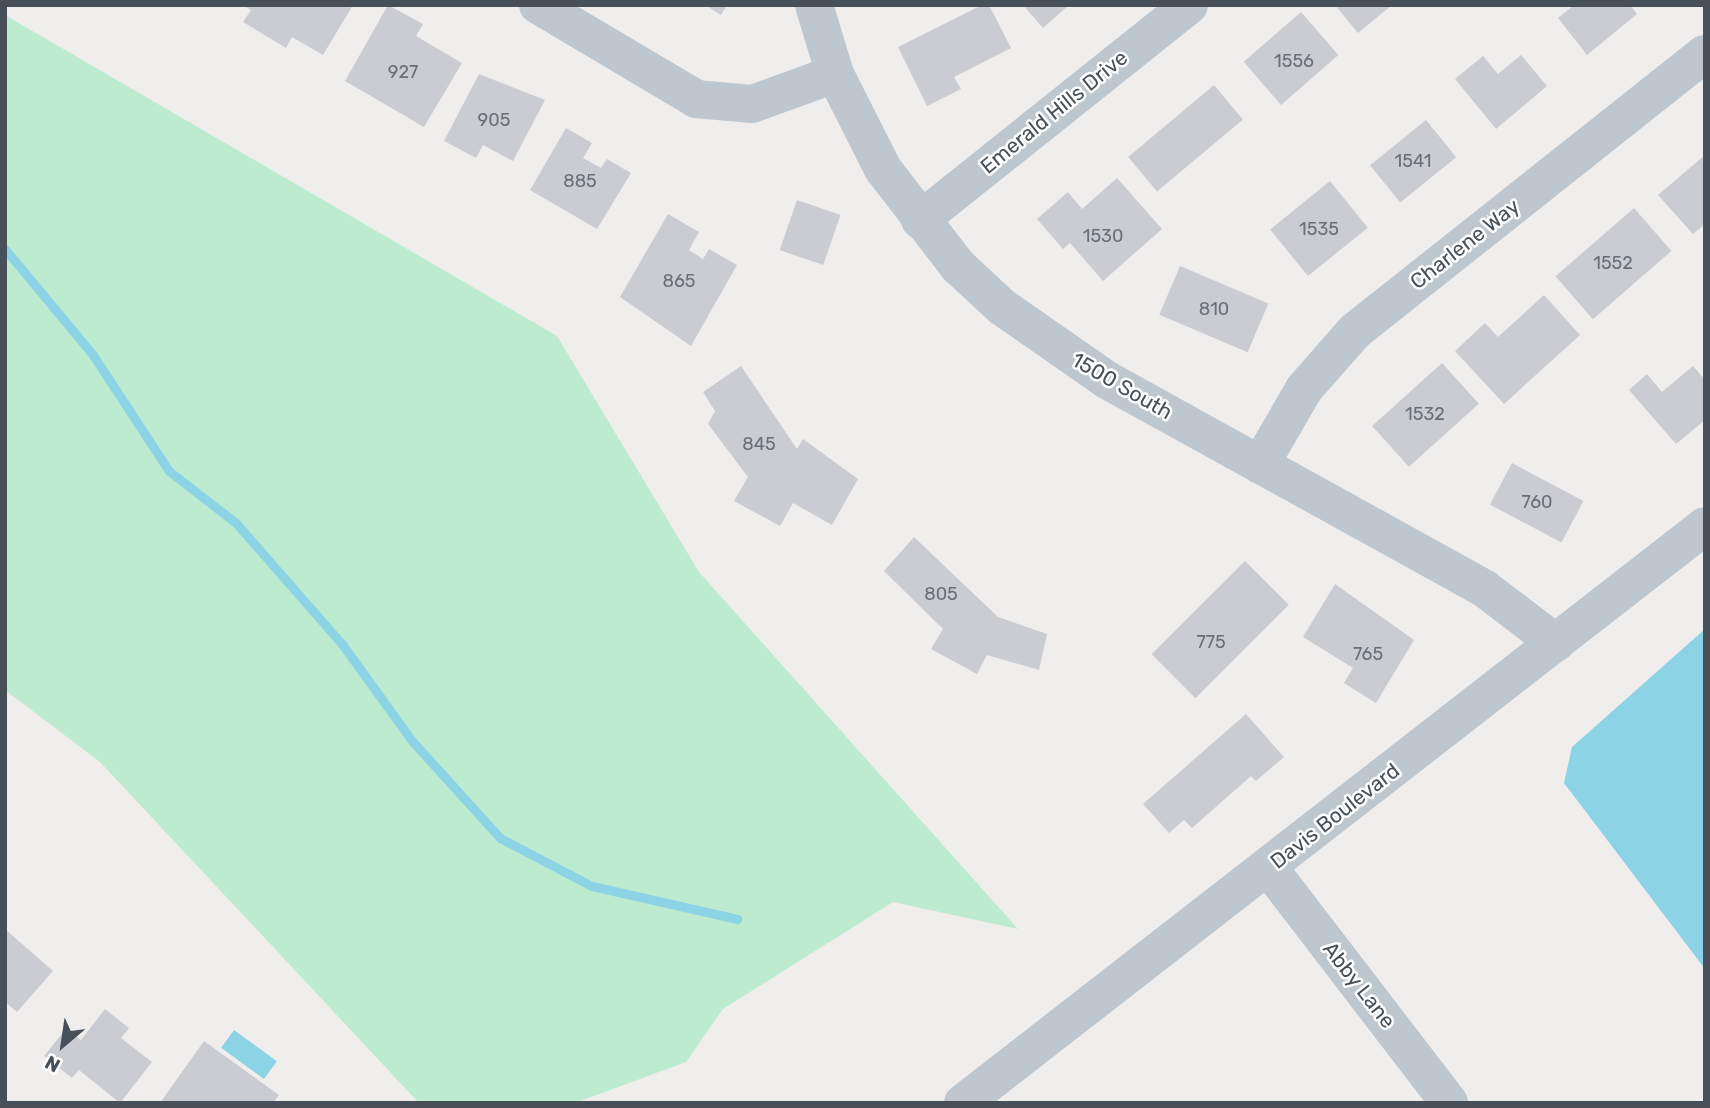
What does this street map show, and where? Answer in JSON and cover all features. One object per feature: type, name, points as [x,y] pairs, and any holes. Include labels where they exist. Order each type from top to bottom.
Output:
[{"type":"street","points":[[538,5],[696,99],[752,104],[835,75]]},
{"type":"street","name":"1500 South","points":[[814,5],[835,75],[883,169],[920,220],[967,274],[1052,345],[1260,465],[1485,589],[1556,643]]},
{"type":"street","name":"Emerald Hills Drive","points":[[920,220],[1189,5]]},
{"type":"street","name":"Charlene Way","points":[[1260,465],[1304,389],[1355,331],[1705,54]]},
{"type":"street","name":"Davis Boulevard","points":[[963,1103],[1269,868],[1705,526]]},
{"type":"street","name":"Abby Lane","points":[[1269,868],[1449,1103]]},
{"type":"green space","points":[[5,15],[557,336],[699,572],[1018,929],[893,902],[723,1009],[686,1062],[575,1103],[419,1103],[100,762],[5,690]]},
{"type":"water","points":[[1705,629],[1705,969],[1564,783],[1572,747]]},
{"type":"water","points":[[234,1030],[277,1061],[264,1079],[221,1048]]},
{"type":"building","points":[[243,5],[353,5],[323,55],[292,37],[286,48],[243,22],[251,10]]},
{"type":"building","points":[[388,5],[423,24],[416,36],[462,63],[424,127],[345,81]]},
{"type":"building","points":[[705,5],[727,5],[721,15]]},
{"type":"building","points":[[982,5],[989,5],[1011,48],[954,77],[961,89],[927,106],[898,47]]},
{"type":"building","points":[[1023,5],[1069,5],[1043,28]]},
{"type":"building","points":[[1335,5],[1392,5],[1358,33]]},
{"type":"building","points":[[1574,5],[1630,5],[1637,14],[1587,55],[1558,18]]},
{"type":"building","points":[[1301,12],[1338,55],[1281,105],[1244,62]]},
{"type":"building","points":[[1521,55],[1547,86],[1496,129],[1455,79],[1483,56],[1498,74]]},
{"type":"building","points":[[479,74],[545,100],[513,161],[483,145],[476,158],[444,141]]},
{"type":"building","points":[[1214,85],[1243,119],[1157,191],[1128,157]]},
{"type":"building","points":[[1426,120],[1456,157],[1400,203],[1370,165]]},
{"type":"building","points":[[566,128],[592,143],[583,158],[601,168],[607,159],[631,173],[597,229],[530,190]]},
{"type":"building","points":[[1705,155],[1705,224],[1693,234],[1658,195]]},
{"type":"building","points":[[1117,178],[1162,229],[1103,281],[1070,243],[1063,249],[1037,219],[1068,192],[1082,209]]},
{"type":"building","points":[[1330,181],[1368,228],[1308,276],[1270,229]]},
{"type":"building","points":[[797,200],[840,215],[823,265],[780,250]]},
{"type":"building","points":[[1634,208],[1671,251],[1593,319],[1556,276]]},
{"type":"building","points":[[668,214],[699,232],[689,250],[703,259],[709,249],[737,265],[691,346],[620,297]]},
{"type":"building","points":[[1180,266],[1268,304],[1248,352],[1159,315]]},
{"type":"building","points":[[1544,295],[1580,335],[1504,404],[1455,351],[1485,323],[1498,337]]},
{"type":"building","points":[[1442,363],[1479,404],[1409,467],[1372,426]]},
{"type":"building","points":[[741,366],[797,449],[803,439],[858,479],[832,525],[793,503],[780,526],[734,501],[748,477],[708,424],[715,411],[703,392]]},
{"type":"building","points":[[1693,366],[1705,380],[1705,420],[1676,444],[1629,390],[1647,374],[1662,392]]},
{"type":"building","points":[[1512,463],[1584,501],[1561,543],[1490,504]]},
{"type":"building","points":[[914,537],[998,617],[1047,634],[1039,670],[987,655],[977,674],[931,649],[943,629],[884,571]]},
{"type":"building","points":[[1245,561],[1289,605],[1196,698],[1152,654]]},
{"type":"building","points":[[1335,584],[1414,640],[1376,703],[1344,683],[1353,668],[1303,637]]},
{"type":"building","points":[[1246,714],[1284,757],[1256,781],[1251,776],[1192,828],[1184,820],[1169,833],[1143,804]]},
{"type":"building","points":[[5,929],[53,971],[17,1012],[5,1002]]},
{"type":"building","points":[[105,1009],[129,1028],[121,1038],[152,1062],[120,1103],[79,1070],[72,1078],[44,1056],[66,1029],[81,1040]]},
{"type":"building","points":[[204,1041],[279,1095],[273,1103],[160,1103]]},
{"type":"waterway","points":[[5,249],[93,355],[169,471],[236,523],[342,644],[413,742],[500,838],[592,886],[737,919]]}]
